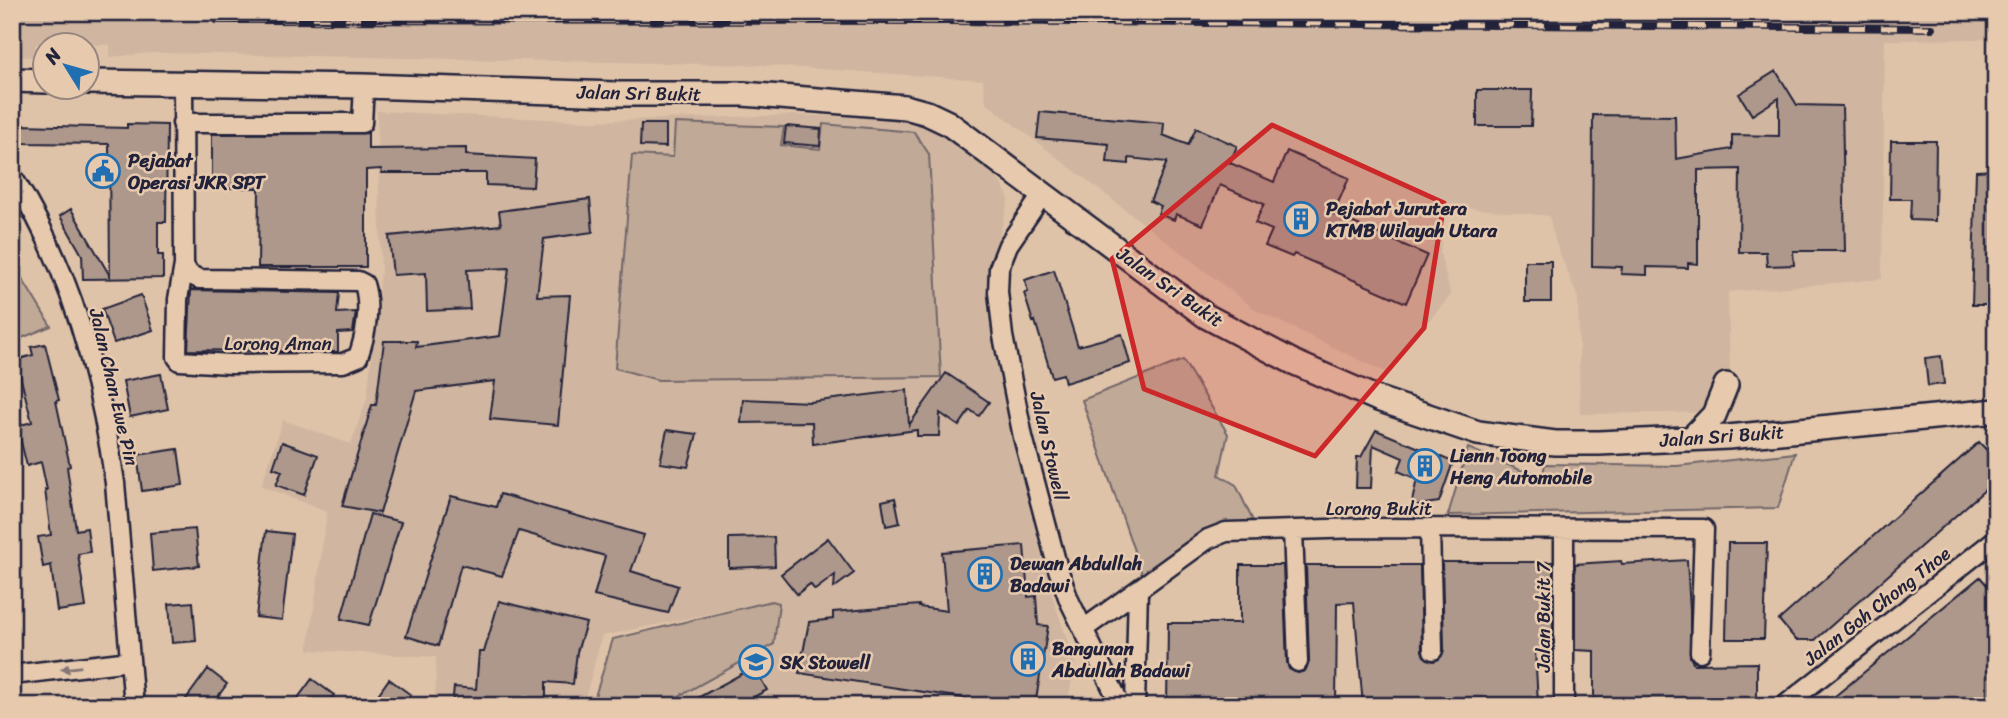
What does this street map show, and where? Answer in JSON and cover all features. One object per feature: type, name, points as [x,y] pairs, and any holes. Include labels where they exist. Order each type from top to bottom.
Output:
[{"type":"street","points":[[12,80],[32,81]]},
{"type":"street","name":"Jalan Sri Bukit","points":[[102,82],[364,86],[616,94],[743,94],[905,107],[948,123],[1206,316],[1293,362],[1378,399],[1478,433],[1555,443],[1691,439],[1996,411]]},
{"type":"street","points":[[183,84],[184,265]]},
{"type":"street","points":[[182,123],[362,124],[364,86]]},
{"type":"street","name":"Jalan Chan Ewe Pin","points":[[12,176],[36,214],[66,279],[95,377],[115,483],[134,706]]},
{"type":"street","name":"Jalan Stowell","points":[[1043,194],[1008,245],[999,268],[998,292],[1003,336],[1023,437],[1058,569],[1069,600],[1121,706]]},
{"type":"street","name":"Lorong Aman","points":[[184,265],[189,274],[199,279],[358,281],[364,284],[366,318],[358,357],[342,363],[230,364],[180,361],[177,356],[178,299],[184,265]]},
{"type":"street","points":[[1691,439],[1714,415],[1726,385]]},
{"type":"street","points":[[1430,528],[1433,650]]},
{"type":"street","name":"Lorong Bukit","points":[[1085,628],[1208,539],[1226,532],[1430,528],[1704,529],[1700,652]]},
{"type":"street","name":"Jalan Bukit 7","points":[[1564,529],[1564,706]]},
{"type":"street","points":[[1293,530],[1298,663]]},
{"type":"street","name":"Jalan Goh Chong Thoe","points":[[1784,706],[1996,539]]},
{"type":"street","points":[[1135,706],[1138,590]]},
{"type":"street","points":[[12,675],[130,661]]},
{"type":"highlighted area","points":[[1272,125],[1444,203],[1424,328],[1315,456],[1144,389],[1112,259]]},
{"type":"shaded area","points":[[12,12],[1996,12],[1996,39],[1885,40],[1882,279],[1728,292],[1731,412],[1580,414],[1578,298],[1556,244],[1549,216],[1447,206],[1440,253],[1451,295],[1385,372],[1256,310],[986,103],[983,80],[759,65],[153,53],[110,57],[110,45],[102,45],[102,32],[32,32],[32,57],[12,56]]},
{"type":"shaded area","points":[[377,111],[589,121],[796,115],[923,120],[991,170],[1009,199],[985,289],[1016,453],[1051,592],[1075,663],[1067,706],[661,706],[707,679],[772,601],[602,636],[583,706],[435,706],[436,657],[308,650],[327,512],[261,486],[283,420],[351,444],[367,398],[381,270]]},
{"type":"shaded area","points":[[675,123],[784,127],[781,145],[820,149],[823,124],[914,132],[929,154],[941,377],[658,380],[615,368],[632,155],[673,157]]},
{"type":"shaded area","points":[[12,262],[51,326],[12,342]]},
{"type":"shaded area","points":[[1183,360],[1228,434],[1219,475],[1236,485],[1254,523],[1205,529],[1142,574],[1082,400]]},
{"type":"shaded area","points":[[1468,448],[1520,470],[1543,474],[1545,464],[1677,466],[1795,453],[1778,508],[1448,515]]},
{"type":"shaded area","points":[[772,601],[779,603],[774,644],[661,706],[592,706],[613,639]]},
{"type":"building","points":[[1776,71],[1797,105],[1842,106],[1845,251],[1793,251],[1794,265],[1767,266],[1766,252],[1739,252],[1740,169],[1698,170],[1698,264],[1688,263],[1688,268],[1647,267],[1647,275],[1621,274],[1622,267],[1592,266],[1593,115],[1675,116],[1676,159],[1732,149],[1732,135],[1779,136],[1779,98],[1752,115],[1739,94]]},
{"type":"building","points":[[1477,90],[1532,90],[1531,126],[1477,126]]},
{"type":"building","points":[[1040,112],[1164,123],[1163,135],[1188,145],[1196,128],[1237,146],[1230,163],[1274,182],[1287,151],[1349,178],[1333,214],[1427,255],[1406,303],[1294,254],[1292,257],[1265,246],[1272,230],[1255,223],[1264,204],[1220,185],[1203,225],[1176,214],[1174,220],[1158,214],[1161,206],[1150,201],[1167,162],[1129,158],[1129,164],[1107,162],[1109,144],[1037,138]]},
{"type":"building","points":[[127,124],[167,125],[166,222],[158,222],[158,255],[163,255],[163,278],[83,279],[82,255],[60,216],[71,209],[110,276],[109,144],[21,143],[22,125],[127,128]]},
{"type":"building","points":[[641,124],[666,124],[666,147],[640,146]]},
{"type":"building","points":[[786,126],[821,129],[820,146],[784,143]]},
{"type":"building","points":[[368,133],[368,149],[466,148],[466,155],[535,159],[533,187],[486,185],[486,173],[382,173],[381,169],[366,170],[366,267],[258,267],[259,188],[212,188],[212,134]]},
{"type":"building","points":[[1891,141],[1936,141],[1935,221],[1910,220],[1911,199],[1890,199]]},
{"type":"building","points":[[1996,170],[1996,305],[1972,305],[1976,171]]},
{"type":"building","points":[[590,199],[593,232],[544,239],[537,296],[570,295],[558,425],[490,419],[495,381],[416,391],[380,513],[342,506],[372,405],[376,405],[384,341],[417,341],[416,347],[500,336],[509,268],[467,270],[470,309],[427,311],[426,273],[393,275],[389,236],[501,225],[499,211]]},
{"type":"building","points":[[1525,261],[1551,261],[1551,302],[1525,302]]},
{"type":"building","points":[[1054,270],[1078,346],[1122,334],[1130,363],[1065,383],[1063,374],[1052,377],[1024,293],[1028,292],[1025,280]]},
{"type":"building","points":[[191,290],[339,293],[337,313],[356,312],[353,332],[338,333],[338,352],[188,350]]},
{"type":"building","points":[[141,295],[153,330],[114,343],[102,309]]},
{"type":"building","points":[[45,344],[59,400],[56,401],[70,466],[67,467],[76,530],[87,528],[90,552],[78,554],[86,607],[57,611],[51,565],[43,567],[38,537],[51,535],[47,490],[41,462],[27,466],[17,426],[32,422],[16,360],[33,355],[31,347]]},
{"type":"building","points":[[1941,356],[1944,384],[1928,386],[1925,358]]},
{"type":"building","points":[[946,373],[989,402],[979,416],[970,410],[959,426],[940,413],[939,436],[917,436],[917,430],[813,444],[812,422],[741,423],[743,399],[810,402],[907,390],[909,425]]},
{"type":"building","points":[[161,374],[168,409],[130,417],[123,381]]},
{"type":"building","points":[[667,430],[697,434],[688,467],[660,463]]},
{"type":"building","name":"Lienn Toong Heng Automobile","points":[[1376,430],[1453,462],[1439,502],[1411,506],[1417,479],[1398,471],[1403,458],[1373,445],[1371,488],[1356,488],[1357,457],[1361,457]]},
{"type":"building","points":[[282,442],[318,455],[304,495],[276,485],[282,471],[273,468]]},
{"type":"building","points":[[1979,442],[1996,460],[1996,480],[1815,640],[1796,640],[1779,620]]},
{"type":"building","points":[[178,449],[183,485],[142,491],[137,455]]},
{"type":"building","points":[[500,494],[644,535],[631,571],[678,586],[668,613],[594,596],[605,556],[519,531],[502,576],[461,565],[438,646],[406,636],[451,496],[496,507]]},
{"type":"building","points":[[895,498],[900,523],[886,526],[882,501]]},
{"type":"building","points":[[370,514],[401,522],[369,625],[341,619]]},
{"type":"building","points":[[195,529],[199,566],[153,571],[150,533]]},
{"type":"building","points":[[266,531],[292,534],[282,620],[256,617]]},
{"type":"building","points":[[774,537],[775,566],[729,568],[729,538]]},
{"type":"building","points":[[828,538],[854,573],[834,588],[835,575],[815,590],[810,584],[797,594],[781,574]]},
{"type":"building","points":[[1728,543],[1767,543],[1764,639],[1726,639]]},
{"type":"building","points":[[1024,545],[1028,597],[1036,596],[1038,625],[1048,626],[1035,706],[1015,706],[799,673],[809,622],[833,619],[833,612],[919,605],[947,611],[942,552]]},
{"type":"building","points":[[1687,560],[1690,657],[1694,664],[1757,663],[1757,703],[1594,705],[1594,651],[1575,650],[1575,564]]},
{"type":"building","points":[[1442,562],[1553,562],[1553,650],[1535,650],[1538,703],[1432,706],[1432,702],[1363,706],[1354,602],[1337,603],[1336,706],[1167,706],[1168,623],[1240,623],[1240,565],[1283,565],[1287,662],[1289,669],[1298,673],[1305,671],[1309,662],[1306,565],[1420,565],[1422,650],[1424,656],[1433,661],[1439,659],[1444,650]]},
{"type":"building","points":[[1980,577],[1996,595],[1996,706],[1823,706]]},
{"type":"building","points":[[499,601],[586,623],[577,652],[573,684],[546,682],[546,706],[452,706],[454,687],[476,689],[479,652],[484,652]]},
{"type":"building","points":[[193,602],[196,641],[172,643],[169,604]]},
{"type":"building","points":[[754,667],[767,690],[737,706],[683,706]]},
{"type":"building","points":[[208,669],[227,684],[211,706],[181,706]]},
{"type":"building","points":[[312,679],[334,695],[326,706],[292,706]]},
{"type":"building","points":[[389,679],[411,695],[404,706],[370,706]]},
{"type":"railway","points":[[1742,17],[1784,12]]},
{"type":"railway","points":[[217,20],[943,21],[1932,28]]},
{"type":"place","name":"Pejabat Operasi JKR SPT","points":[[103,171]]},
{"type":"place","name":"Pejabat Jurutera KTMB Wilayah Utara","points":[[1301,219]]},
{"type":"place","name":"Lienn Toong Heng Automobile","points":[[1425,466]]},
{"type":"place","name":"Dewan Abdullah Badawi","points":[[985,574]]},
{"type":"place","name":"Bangunan Abdullah Badawi","points":[[1028,659]]},
{"type":"place","name":"SK Stowell","points":[[756,662]]}]
